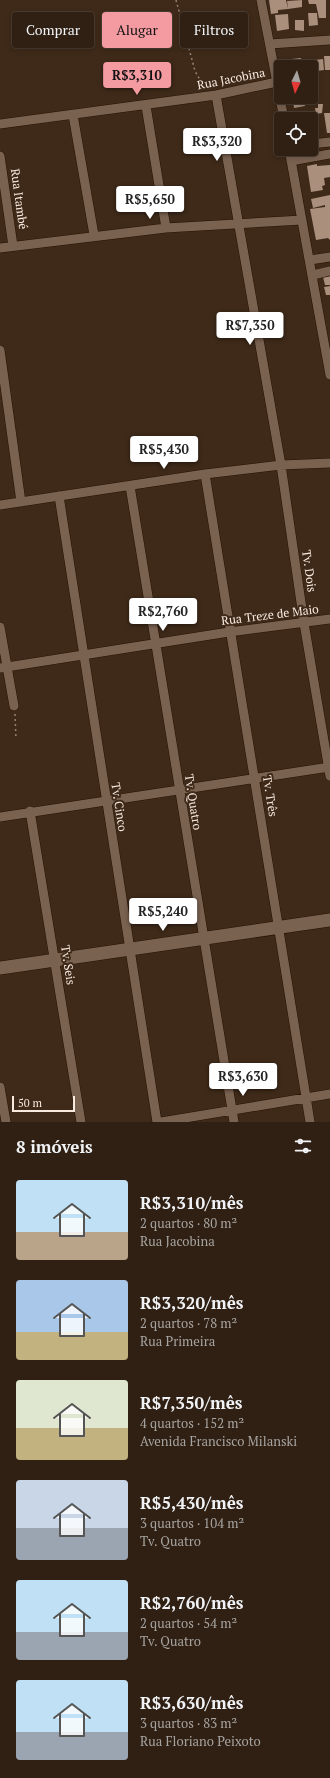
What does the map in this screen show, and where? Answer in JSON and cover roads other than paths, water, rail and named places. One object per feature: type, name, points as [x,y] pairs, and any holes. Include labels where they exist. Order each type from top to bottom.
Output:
[{"type":"street","points":[[261,0],[274,66]]},
{"type":"street","points":[[270,44],[330,40]]},
{"type":"street","name":"Rua Jacobina","points":[[0,124],[146,106],[212,96],[274,83]]},
{"type":"street","name":"Tv. Dois","points":[[212,96],[239,224],[281,465],[304,623],[330,770]]},
{"type":"street","points":[[146,106],[166,228]]},
{"type":"street","points":[[73,115],[94,235]]},
{"type":"street","points":[[318,143],[330,142]]},
{"type":"street","points":[[291,160],[330,154]]},
{"type":"street","name":"Rua Itambé","points":[[0,156],[13,246]]},
{"type":"street","points":[[290,156],[329,362],[330,375]]},
{"type":"street","points":[[0,248],[94,235],[166,228],[302,220]]},
{"type":"street","points":[[310,260],[330,257]]},
{"type":"street","points":[[313,275],[330,271]]},
{"type":"street","points":[[0,350],[2,377],[21,502]]},
{"type":"street","points":[[0,505],[205,474],[281,465],[330,463]]},
{"type":"street","name":"Tv. Três","points":[[205,474],[229,632],[255,777],[310,1122]]},
{"type":"street","name":"Tv. Quatro","points":[[130,486],[178,789],[234,1122]]},
{"type":"street","name":"Tv. Cinco","points":[[59,496],[157,1122]]},
{"type":"street","name":"Rua Treze de Maio","points":[[4,668],[229,632],[330,619]]},
{"type":"street","points":[[0,627],[4,668],[14,706]]},
{"type":"street","points":[[0,817],[30,811],[255,777],[330,770]]},
{"type":"street","name":"Tv. Seis","points":[[30,811],[81,1122]]},
{"type":"street","points":[[0,968],[203,940],[330,920]]},
{"type":"street","points":[[0,1087],[6,1122]]},
{"type":"street","points":[[161,1122],[330,1094]]}]
